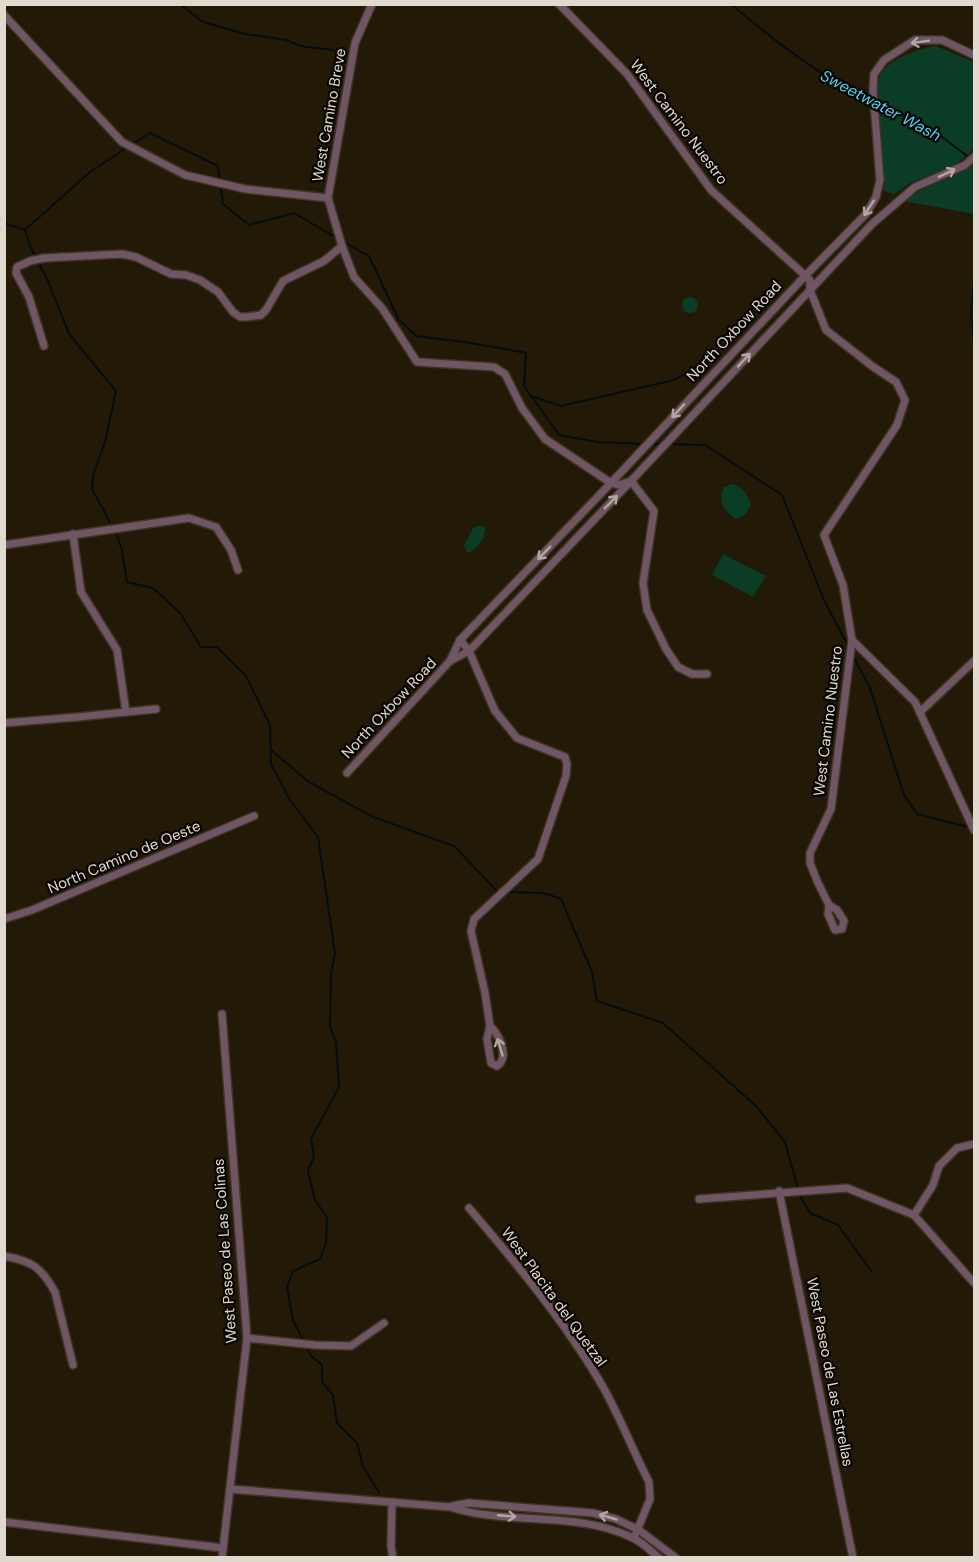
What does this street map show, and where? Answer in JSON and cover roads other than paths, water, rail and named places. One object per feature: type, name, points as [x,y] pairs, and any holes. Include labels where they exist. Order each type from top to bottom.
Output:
[{"type":"street","name":"West Camino Breve","points":[[328,198],[355,43],[372,4]]},
{"type":"street","name":"West Camino Nuestro","points":[[559,4],[627,74],[711,190],[810,280],[810,290],[826,330],[896,382],[905,400],[897,425],[824,535],[843,585],[852,640],[831,808],[810,853],[810,863],[829,905]]},
{"type":"street","points":[[4,15],[122,142],[185,175],[245,189],[328,198],[354,277],[382,309],[417,362],[494,367],[506,374],[522,408],[545,439],[611,483],[618,485],[632,481],[654,511],[644,583],[647,610],[666,649],[678,667],[692,674],[707,674]]},
{"type":"street","name":"North Oxbow Road","points":[[347,773],[450,661],[460,640],[866,214],[876,197],[880,180],[873,90],[874,74],[884,60],[915,40],[942,40],[975,55]]},
{"type":"street","name":"North Oxbow Road","points":[[450,661],[469,651],[873,224],[915,187],[964,165],[975,157]]},
{"type":"street","points":[[44,346],[29,297],[16,273],[17,267],[30,261],[44,258],[122,254],[136,257],[171,274],[186,275],[200,280],[218,292],[233,312],[240,317],[246,317],[261,315],[283,281],[324,261],[342,246]]},
{"type":"street","points":[[4,545],[189,518],[216,527],[231,550],[238,570]]},
{"type":"street","points":[[73,534],[81,592],[117,650],[126,712]]},
{"type":"street","points":[[460,640],[469,651],[495,711],[517,738],[565,757],[567,764],[566,776],[538,860],[474,920],[471,931],[482,973],[490,1026],[487,1039],[489,1052],[491,1063],[497,1066],[504,1058],[495,1031],[490,1026]]},
{"type":"street","name":"West Camino Nuestro","points":[[852,640],[915,702],[975,830]]},
{"type":"street","points":[[920,712],[975,661]]},
{"type":"street","points":[[4,723],[156,709]]},
{"type":"street","name":"North Camino de Oeste","points":[[4,919],[32,910],[254,816]]},
{"type":"street","name":"West Paseo de Las Colinas","points":[[222,1014],[247,1338],[222,1557]]},
{"type":"street","points":[[914,1215],[933,1185],[939,1166],[957,1149],[975,1144]]},
{"type":"street","points":[[699,1199],[779,1191],[848,1188],[914,1215],[975,1283]]},
{"type":"street","name":"West Paseo de Las Estrellas","points":[[779,1191],[853,1557]]},
{"type":"street","name":"West Placita del Quetzal","points":[[469,1208],[506,1251],[577,1346],[603,1388],[649,1482],[650,1499],[634,1538]]},
{"type":"street","points":[[4,1256],[26,1261],[37,1267],[49,1281],[55,1292],[73,1365]]},
{"type":"street","points":[[247,1338],[351,1346],[384,1323]]},
{"type":"street","points":[[230,1489],[450,1507],[467,1512],[597,1525],[634,1538],[659,1557]]},
{"type":"street","points":[[392,1502],[393,1557]]},
{"type":"street","points":[[450,1507],[469,1503],[593,1513],[616,1519],[639,1530],[676,1557]]},
{"type":"street","points":[[4,1522],[223,1548]]},
{"type":"waterway","points":[[180,4],[203,22],[245,34],[287,40],[300,46],[334,50]]},
{"type":"waterway","name":"Sweetwater Wash","points":[[731,4],[798,57],[872,101]]},
{"type":"waterway","name":"Sweetwater Wash","points":[[877,103],[930,128],[974,161]]},
{"type":"waterway","points":[[133,144],[150,133],[218,166],[223,204],[249,225],[294,213],[337,238]]},
{"type":"waterway","points":[[25,230],[90,172],[128,147]]},
{"type":"waterway","points":[[4,223],[25,230],[69,334],[116,391],[105,442],[93,475],[92,489],[110,522]]},
{"type":"waterway","points":[[342,241],[369,256],[399,320],[416,336],[526,353],[524,386],[559,435],[597,442],[646,444]]},
{"type":"waterway","name":"Sweetwater Wash","points":[[974,283],[971,313],[974,341]]},
{"type":"waterway","points":[[531,396],[561,406],[674,380],[704,365]]},
{"type":"waterway","points":[[651,444],[664,444]]},
{"type":"waterway","points":[[669,444],[705,445],[782,495],[824,600],[849,648]]},
{"type":"waterway","points":[[116,533],[122,550],[127,582],[153,588],[180,613],[201,647],[217,647],[246,676],[270,725],[271,764],[290,800],[318,837],[335,954],[331,973],[330,1027],[336,1042],[339,1087],[311,1139],[314,1156],[308,1171],[315,1200],[327,1217],[326,1243],[320,1259],[293,1271],[287,1287],[293,1320],[311,1356],[322,1365],[322,1382],[333,1395],[337,1423],[357,1443],[363,1467],[379,1492]]},
{"type":"waterway","points":[[853,656],[870,688],[904,795],[917,814],[972,828]]},
{"type":"waterway","points":[[271,750],[309,782],[373,817],[454,846],[499,891]]},
{"type":"waterway","points":[[505,892],[544,893],[561,899],[592,972],[597,1001],[663,1023],[756,1106],[785,1142],[800,1196],[810,1213],[838,1225],[872,1272]]}]
